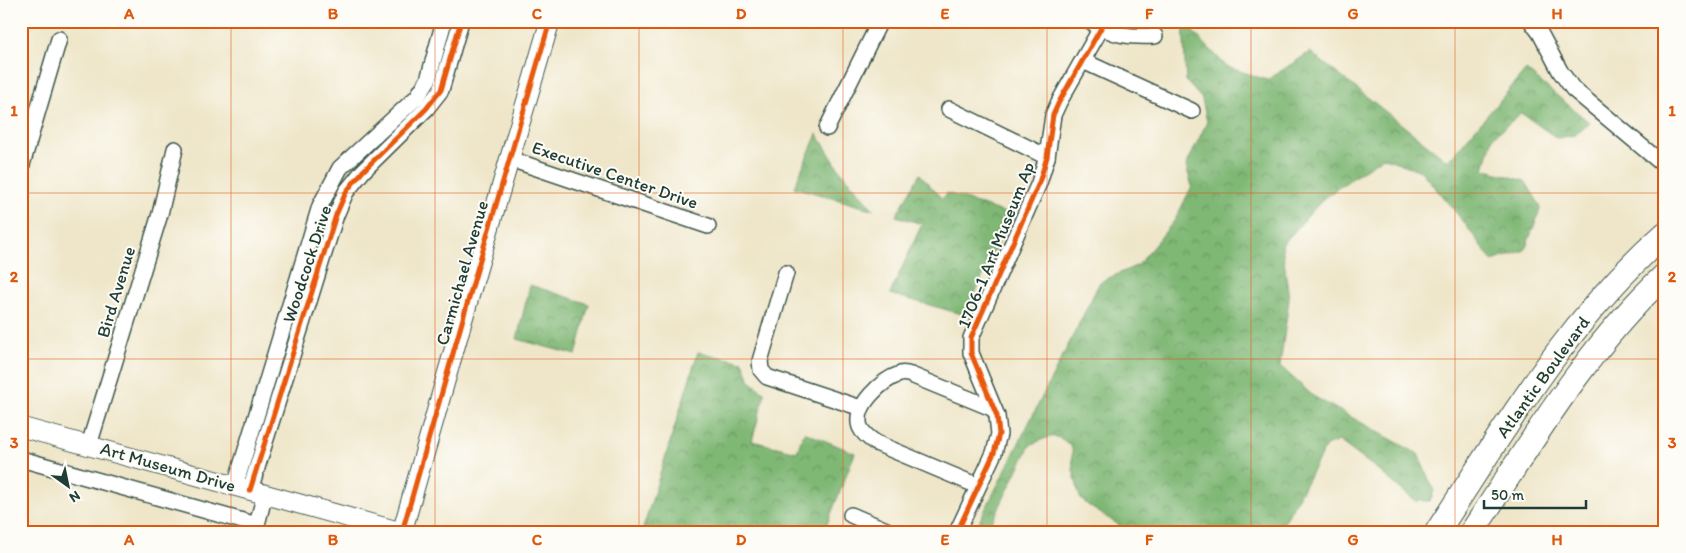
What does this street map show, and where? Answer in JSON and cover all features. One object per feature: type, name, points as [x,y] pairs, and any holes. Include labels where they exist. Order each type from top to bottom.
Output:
[{"type":"main road","name":"Atlantic Boulevard","points":[[1437,532],[1542,373],[1566,340],[1621,276],[1665,234]]},
{"type":"main road","name":"Atlantic Boulevard","points":[[1472,532],[1557,403],[1590,358],[1614,327],[1665,275]]},
{"type":"street","name":"Woodcock Drive","points":[[250,490],[320,206],[340,168],[417,97],[428,80],[444,21]]},
{"type":"street","name":"Woodcock Drive","points":[[250,490],[336,215],[346,192],[363,171],[426,109],[441,90],[461,21]]},
{"type":"street","name":"Carmichael Avenue","points":[[401,532],[550,21]]},
{"type":"street","points":[[827,128],[880,21]]},
{"type":"street","points":[[1531,21],[1540,33],[1560,71],[1573,89],[1665,166]]},
{"type":"street","points":[[1096,25],[1129,37],[1155,36]]},
{"type":"street","name":"1706-1 Art Museum Ap","points":[[957,532],[994,453],[999,434],[998,416],[971,353],[971,338],[1039,183],[1047,157],[1054,116],[1083,61],[1096,25]]},
{"type":"street","points":[[21,168],[59,39]]},
{"type":"street","points":[[1083,61],[1192,111]]},
{"type":"street","points":[[948,108],[1047,157]]},
{"type":"street","name":"Bird Avenue","points":[[89,445],[160,214],[175,149]]},
{"type":"street","name":"Executive Center Drive","points":[[510,159],[708,226]]},
{"type":"street","points":[[786,274],[760,361],[761,370],[767,377],[861,408]]},
{"type":"street","points":[[978,486],[868,438],[860,428],[861,408],[879,387],[901,374],[911,375],[994,409]]},
{"type":"street","name":"Art Museum Drive","points":[[22,430],[89,445],[401,532]]},
{"type":"street","points":[[21,459],[256,528],[250,490]]},
{"type":"street","points":[[851,515],[891,532]]},
{"type":"green space","points":[[1183,21],[1227,67],[1267,80],[1310,52],[1448,161],[1526,70],[1590,123],[1575,135],[1557,138],[1521,113],[1493,137],[1484,169],[1525,181],[1541,207],[1525,250],[1492,261],[1463,221],[1421,171],[1383,157],[1325,197],[1282,245],[1289,299],[1280,366],[1313,396],[1418,454],[1434,491],[1430,501],[1415,501],[1377,469],[1339,441],[1326,446],[1279,532],[1130,532],[1089,506],[1080,498],[1073,469],[1072,448],[1061,439],[1052,437],[1030,445],[987,532],[974,532],[1100,282],[1138,265],[1175,220],[1192,186],[1186,166],[1207,122],[1202,99],[1186,81]]},
{"type":"green space","points":[[817,134],[839,169],[874,210],[794,187]]},
{"type":"green space","points":[[920,174],[942,199],[947,193],[1011,215],[965,315],[890,294],[922,224],[896,216]]},
{"type":"green space","points":[[530,285],[589,304],[576,355],[517,339]]},
{"type":"green space","points":[[698,352],[743,362],[750,381],[765,393],[752,441],[797,452],[804,432],[855,453],[824,532],[642,532]]},
{"type":"cycle path","points":[[250,490],[336,215],[346,192],[363,171],[426,109],[441,90],[461,21]]},
{"type":"cycle path","points":[[402,532],[550,21]]},
{"type":"cycle path","points":[[957,532],[994,453],[999,434],[997,416],[971,353],[971,338],[1039,183],[1047,157],[1053,115],[1101,28]]}]
